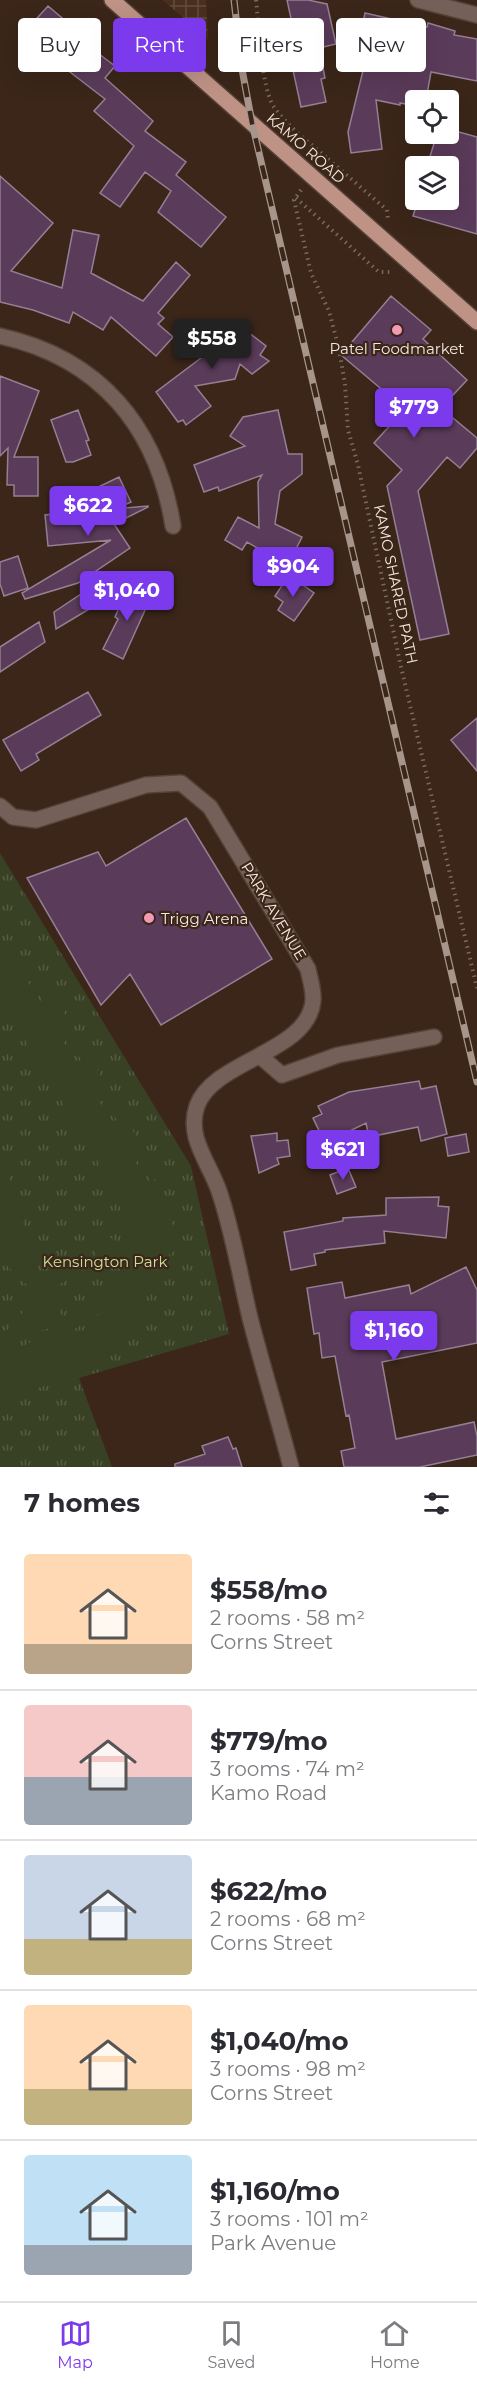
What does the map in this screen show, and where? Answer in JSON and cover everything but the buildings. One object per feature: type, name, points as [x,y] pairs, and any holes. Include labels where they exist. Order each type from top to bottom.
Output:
[{"type":"main road","name":"KAMO ROAD","points":[[112,0],[477,322]]},
{"type":"street","points":[[418,0],[449,3],[477,15]]},
{"type":"street","points":[[0,336],[60,357],[107,391],[129,414],[160,469],[168,497],[172,526]]},
{"type":"street","name":"PARK AVENUE","points":[[0,806],[14,817],[36,820],[146,785],[181,783],[210,807],[308,969],[313,1000],[306,1023],[260,1056],[212,1083],[197,1105],[192,1130],[219,1189],[236,1250],[250,1318],[291,1467]]},
{"type":"street","points":[[260,1056],[282,1075],[338,1055],[434,1037]]},
{"type":"path","points":[[256,0],[266,79],[273,105],[287,122],[387,210],[388,217]]},
{"type":"path","points":[[324,164],[328,159]]},
{"type":"path","points":[[301,189],[296,198],[379,272],[390,272]]},
{"type":"path","name":"KAMO SHARED PATH","points":[[296,198],[311,273],[329,311],[339,349],[345,384],[348,430],[358,465],[401,667],[477,987]]},
{"type":"shaded area","points":[[163,0],[206,0],[208,40],[206,38],[206,18],[183,18]]},
{"type":"green space","name":"Kensington Park","points":[[0,853],[191,1166],[229,1334],[79,1378],[112,1467],[0,1467]]},
{"type":"green space","points":[[0,936],[185,1245],[157,1262],[149,1291],[137,1316],[122,1338],[104,1357],[82,1372],[57,1383],[30,1389],[0,1391],[0,1356],[19,1349],[53,1328],[35,1299],[0,1320],[0,1314],[32,1294],[27,1285],[0,1259],[0,1144],[38,1278],[44,1287],[97,1256],[93,1248],[112,1238],[122,1256],[104,1267],[99,1260],[47,1292],[65,1321],[103,1298],[113,1289],[122,1275],[127,1242],[125,1221],[112,1185],[0,998]],"holes":[[[102,1312],[87,1331],[76,1339],[71,1331]]]},
{"type":"green space","points":[[44,978],[144,1150],[147,1149],[163,1174],[151,1182],[135,1156],[137,1154],[51,1009],[48,1010],[33,984]]},
{"type":"green space","points":[[33,1301],[50,1328],[1,1340],[0,1343],[0,1338]]},
{"type":"railway","points":[[234,0],[242,69],[252,123],[477,1082]]},
{"type":"place","name":"Patel Foodmarket","points":[[397,330]]},
{"type":"place","name":"Trigg Arena","points":[[149,918]]}]
